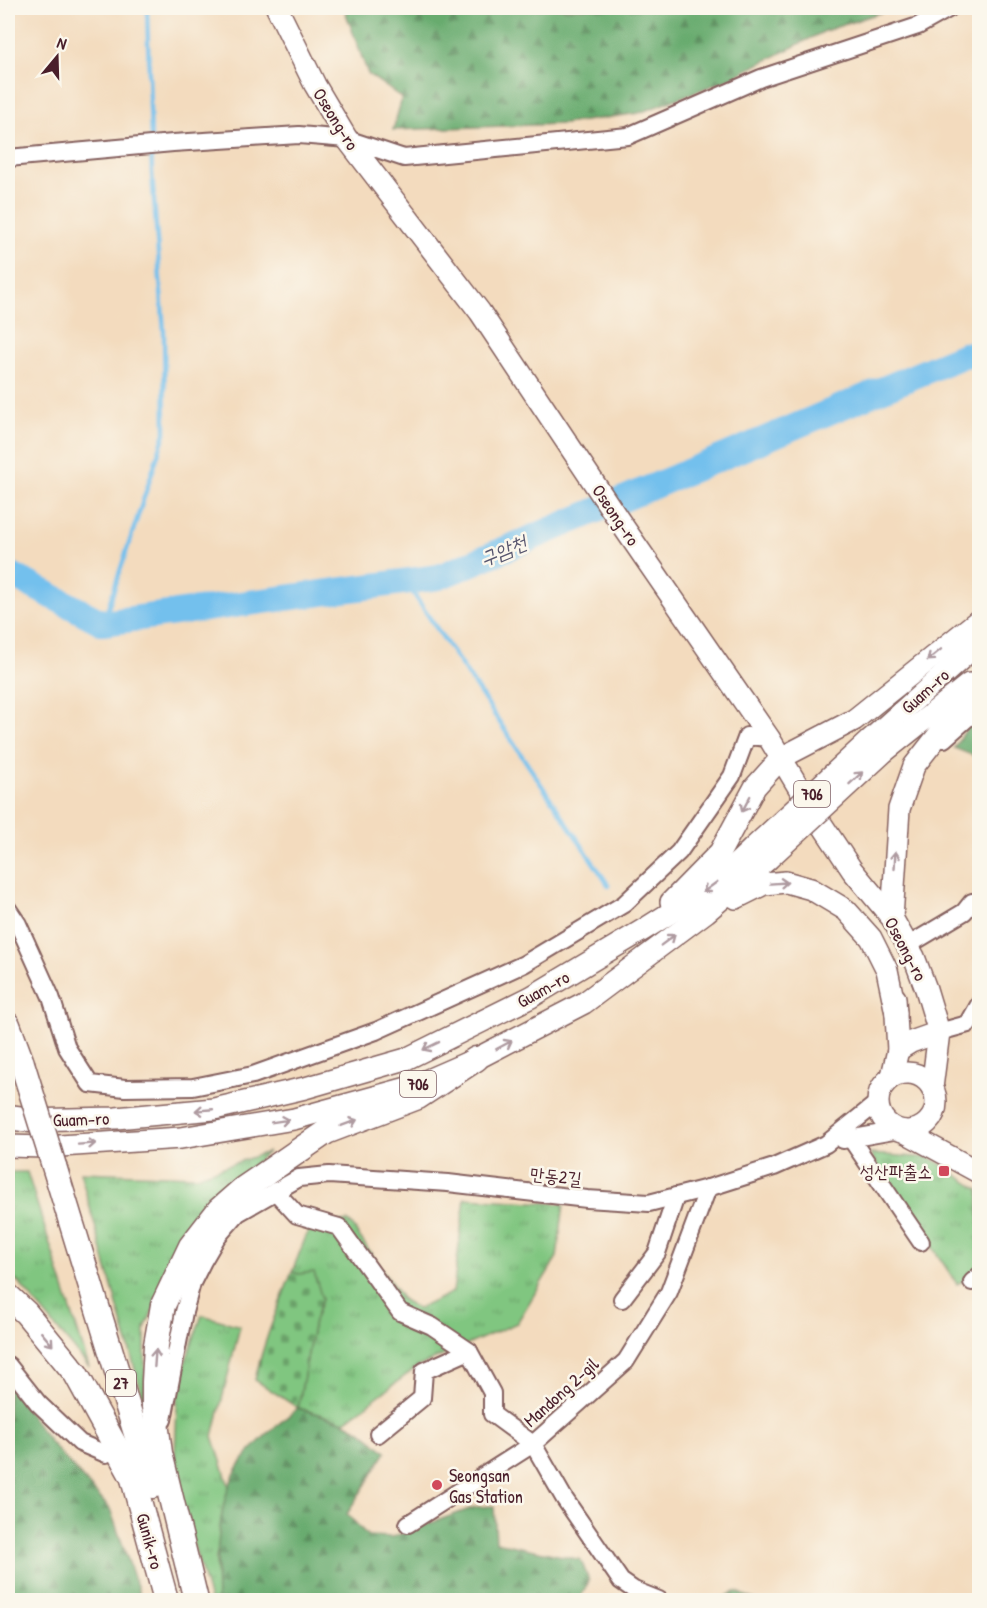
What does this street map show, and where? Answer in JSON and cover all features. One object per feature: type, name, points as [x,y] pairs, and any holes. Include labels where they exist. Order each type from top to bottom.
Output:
[{"type":"highway","points":[[8,1025],[15,1066],[47,1167],[134,1481]]},
{"type":"highway","points":[[196,1600],[160,1453],[154,1407],[156,1346],[164,1305],[191,1246],[219,1210],[243,1189],[326,1132],[418,1097],[476,1059]]},
{"type":"highway","points":[[8,1119],[32,1120]]},
{"type":"highway","name":"27","points":[[47,1167],[136,1432],[184,1600]]},
{"type":"highway","name":"27","points":[[8,1296],[26,1313],[76,1374],[134,1481]]},
{"type":"highway","name":"Gunik-ro","points":[[134,1481],[166,1600]]},
{"type":"main road","name":"Oseong-ro","points":[[277,8],[315,85],[347,139],[480,312],[618,519],[769,738],[852,870],[892,918],[926,989],[939,1032]]},
{"type":"main road","points":[[643,930],[720,852],[755,787],[781,758],[854,720],[980,619]]},
{"type":"main road","name":"Guam-ro","points":[[8,1146],[181,1138],[294,1119],[414,1086],[476,1059],[584,1003],[706,912],[760,854],[878,745],[980,642]]},
{"type":"main road","name":"Guam-ro","points":[[878,745],[980,675]]},
{"type":"main road","points":[[892,918],[899,809],[914,766],[980,682]]},
{"type":"main road","name":"Guam-ro","points":[[32,1120],[116,1118],[214,1109],[305,1088],[406,1059],[531,997],[643,930],[760,854]]},
{"type":"main road","points":[[852,870],[887,935],[893,961],[898,1050],[892,1076]]},
{"type":"main road","points":[[706,912],[764,884],[786,882],[811,889],[825,896],[846,910],[871,938],[887,970],[896,1012]]},
{"type":"main road","points":[[898,1050],[911,1042],[939,1032],[933,1088]]},
{"type":"main road","points":[[957,1161],[939,1128],[934,1114],[936,1096],[927,1080],[910,1072],[892,1076],[878,1092],[877,1103],[880,1115],[888,1124],[957,1161],[980,1173]]},
{"type":"main road","points":[[901,1131],[921,1128],[934,1114]]},
{"type":"street","points":[[8,159],[173,142],[299,135],[347,139],[404,158],[628,136],[761,78],[918,26],[950,8]]},
{"type":"street","points":[[914,766],[980,707]]},
{"type":"street","points":[[8,909],[18,924],[51,997],[67,1048],[90,1084],[124,1088],[193,1087],[253,1075],[376,1031],[524,964],[624,904],[680,852],[732,776],[747,736],[769,738]]},
{"type":"street","points":[[907,946],[964,912],[972,902]]},
{"type":"street","points":[[939,1032],[974,1028],[980,1003]]},
{"type":"street","points":[[826,1144],[877,1103]]},
{"type":"street","points":[[826,1144],[901,1131]]},
{"type":"street","points":[[851,1139],[921,1242]]},
{"type":"street","name":"만동2길","points":[[166,1441],[163,1416],[192,1283],[217,1237],[238,1213],[299,1178],[329,1175],[448,1183],[587,1199],[649,1203],[708,1188],[774,1167],[826,1144]]},
{"type":"street","name":"Mandong 2-gil","points":[[658,1600],[631,1595],[564,1498],[533,1444],[626,1361],[669,1292],[708,1188]]},
{"type":"street","points":[[275,1191],[297,1215],[339,1227],[400,1312],[432,1326],[469,1351],[492,1394],[492,1414],[533,1444],[408,1524]]},
{"type":"street","points":[[622,1299],[657,1253],[676,1196]]},
{"type":"street","points":[[378,1434],[422,1398],[424,1371],[469,1351]]},
{"type":"street","points":[[8,1365],[38,1403],[80,1443],[106,1454]]},
{"type":"green space","points":[[344,8],[894,8],[825,31],[727,80],[639,113],[564,124],[393,130],[402,98],[368,74]]},
{"type":"green space","points":[[979,710],[979,758],[954,748]]},
{"type":"green space","points":[[268,1152],[195,1216],[145,1328],[145,1405],[80,1172],[196,1176]]},
{"type":"green space","points":[[870,1154],[931,1158],[979,1190],[979,1273],[957,1284]]},
{"type":"green space","points":[[8,1172],[27,1172],[89,1367],[19,1283],[8,1274]]},
{"type":"green space","points":[[465,1198],[564,1204],[557,1257],[517,1323],[417,1367],[344,1422],[298,1408],[314,1321],[322,1299],[299,1274],[292,1272],[310,1226],[349,1221],[403,1300],[418,1309],[453,1292]]},
{"type":"green space","points":[[292,1272],[299,1274],[314,1272],[322,1299],[314,1321],[298,1408],[255,1380],[267,1338]]},
{"type":"green space","points":[[202,1315],[240,1326],[213,1436],[229,1486],[216,1558],[217,1600],[210,1600],[174,1479],[178,1383]]},
{"type":"green space","points":[[8,1385],[51,1443],[110,1509],[142,1600],[8,1600]]},
{"type":"green space","points":[[298,1408],[344,1422],[361,1431],[386,1452],[347,1514],[368,1536],[392,1537],[475,1507],[494,1506],[496,1542],[581,1560],[589,1581],[579,1600],[217,1600],[219,1531],[226,1496],[232,1480],[239,1466],[252,1450]]},
{"type":"green space","points":[[735,1591],[755,1600],[720,1600]]},
{"type":"waterway","points":[[103,623],[165,433],[164,332],[152,174],[147,8]]},
{"type":"waterway","name":"구암천","points":[[8,573],[103,623],[439,577],[964,355],[980,353]]},
{"type":"waterway","points":[[405,581],[609,886]]},
{"type":"place","name":"성산파출소","points":[[944,1171]]},
{"type":"place","name":"Seongsan Gas Station","points":[[437,1485]]}]
